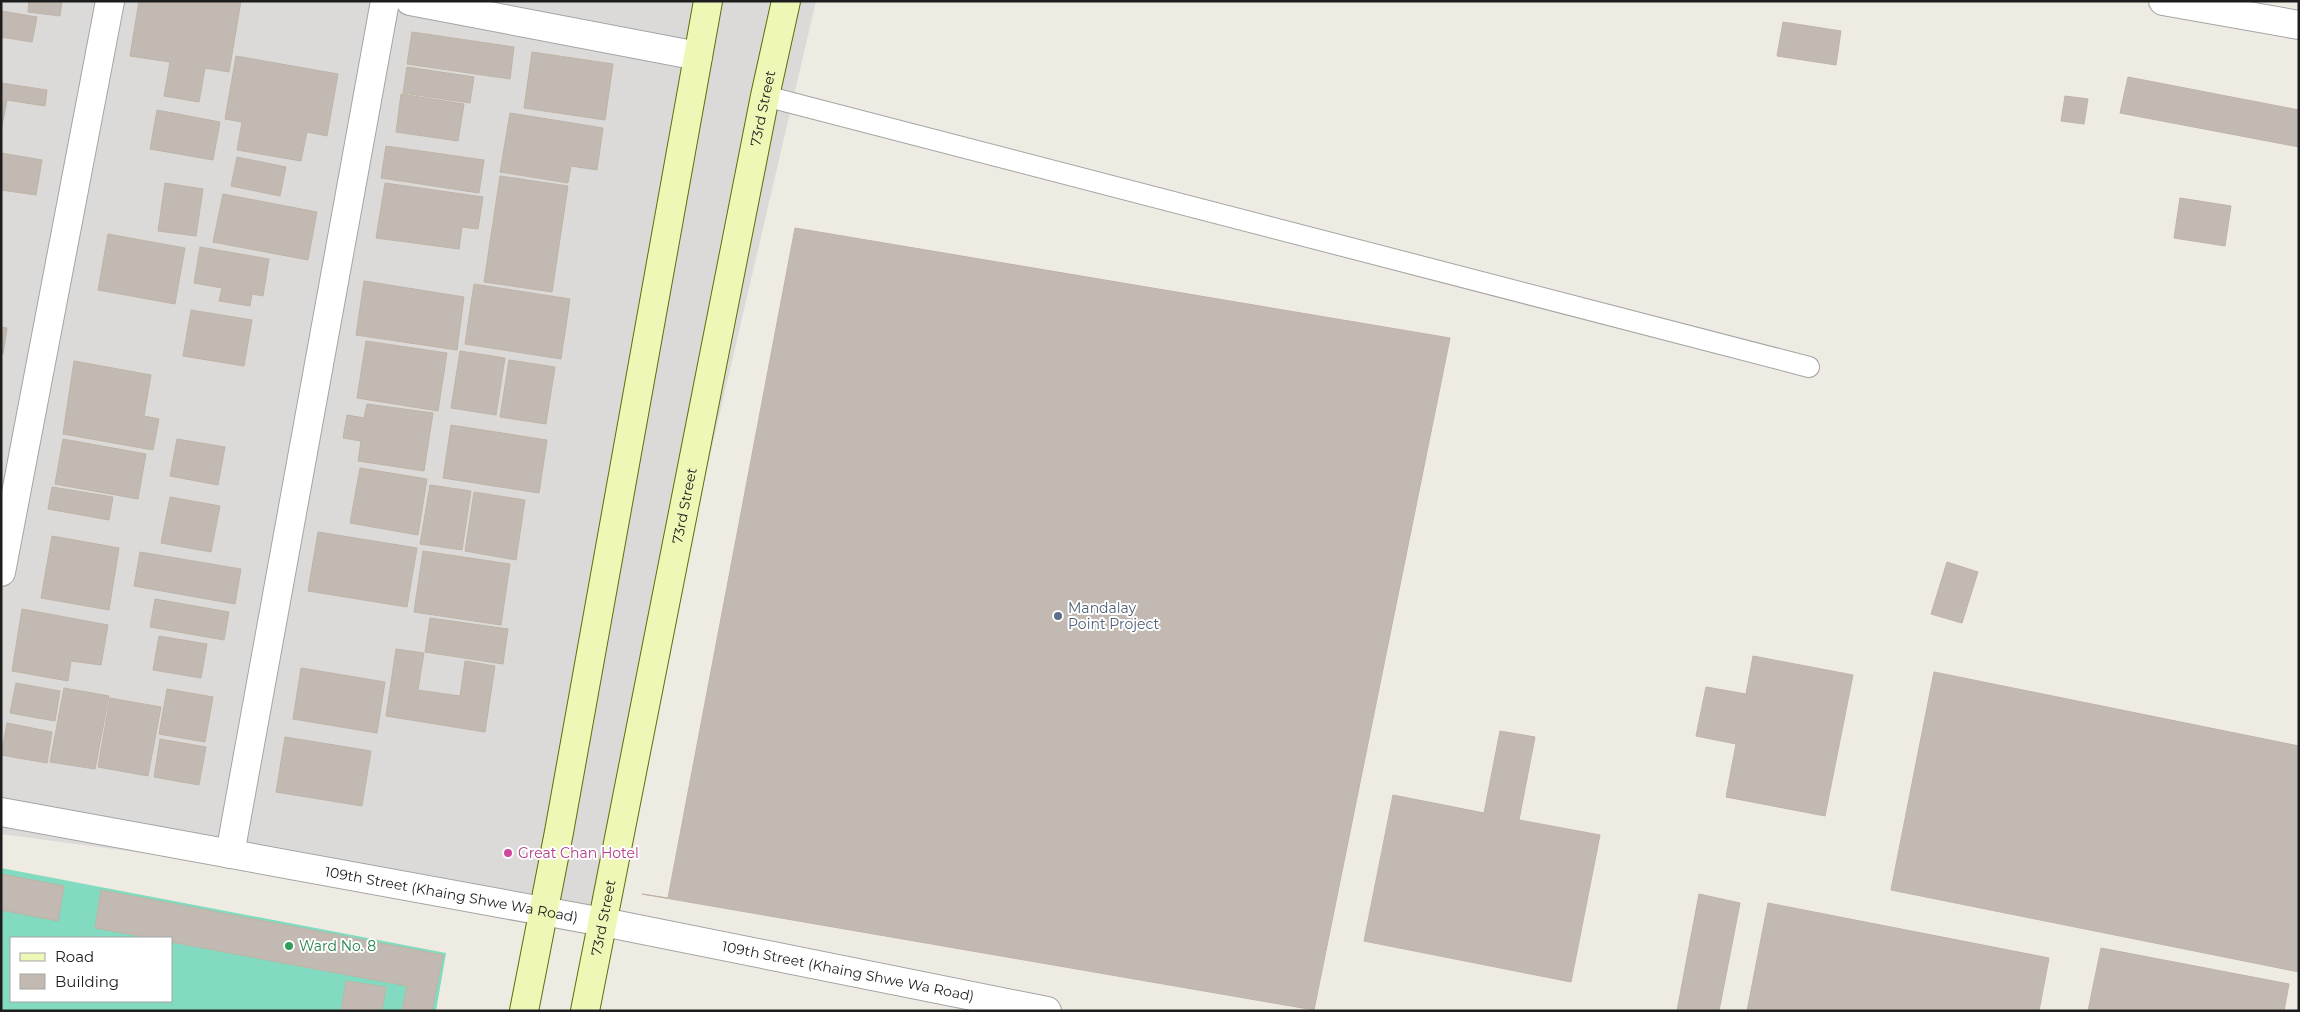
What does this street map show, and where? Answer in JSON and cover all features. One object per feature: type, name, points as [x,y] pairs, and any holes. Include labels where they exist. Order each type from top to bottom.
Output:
[{"type":"main road","points":[[524,1011],[708,1]]},
{"type":"main road","name":"73rd Street","points":[[585,1011],[765,96],[786,1]]},
{"type":"street","points":[[1,572],[110,1]]},
{"type":"street","points":[[230,854],[385,1]]},
{"type":"street","points":[[410,1],[698,56]]},
{"type":"street","points":[[2163,1],[2299,25]]},
{"type":"street","name":"109th Street (Khaing Shwe Wa Road)","points":[[1,812],[603,922],[1047,1011]]},
{"type":"lane","points":[[765,96],[1809,367]]},
{"type":"shaded area","points":[[1,1],[816,1],[603,914],[1,834]]},
{"type":"green space","name":"Ward No. 8","points":[[1,868],[446,953],[436,1011],[1,1011]]},
{"type":"building","points":[[29,1],[62,1],[60,16],[28,12]]},
{"type":"building","points":[[139,1],[241,1],[229,72],[205,68],[199,102],[164,96],[170,62],[130,56]]},
{"type":"building","points":[[1,11],[37,17],[32,42],[1,37]]},
{"type":"building","points":[[1783,22],[1841,31],[1836,65],[1777,56]]},
{"type":"building","points":[[412,32],[514,47],[510,79],[407,64]]},
{"type":"building","points":[[532,52],[613,64],[605,120],[524,108]]},
{"type":"building","points":[[236,56],[338,74],[327,136],[307,132],[301,161],[237,150],[242,122],[225,119]]},
{"type":"building","points":[[407,67],[474,77],[470,103],[403,93]]},
{"type":"building","points":[[2128,77],[2299,110],[2299,147],[2120,113]]},
{"type":"building","points":[[1,83],[47,90],[45,106],[7,100],[1,131]]},
{"type":"building","points":[[401,94],[464,104],[458,141],[396,132]]},
{"type":"building","points":[[2065,96],[2088,99],[2084,124],[2061,121]]},
{"type":"building","points":[[157,110],[220,122],[213,160],[150,149]]},
{"type":"building","points":[[510,113],[603,128],[597,170],[571,166],[568,183],[500,172]]},
{"type":"building","points":[[386,146],[484,160],[479,193],[381,178]]},
{"type":"building","points":[[1,153],[42,160],[36,195],[1,190]]},
{"type":"building","points":[[237,157],[286,167],[280,196],[231,186]]},
{"type":"building","points":[[500,176],[568,186],[552,292],[484,282]]},
{"type":"building","points":[[165,183],[203,189],[196,236],[158,231]]},
{"type":"building","points":[[385,183],[483,197],[478,229],[462,227],[459,249],[376,238]]},
{"type":"building","points":[[223,194],[317,212],[308,260],[213,242]]},
{"type":"building","points":[[2180,198],[2231,206],[2225,246],[2174,238]]},
{"type":"building","name":"Mandalay Point Project","points":[[795,228],[1450,338],[1314,1010],[642,894],[668,898]]},
{"type":"building","points":[[108,234],[185,248],[175,304],[98,290]]},
{"type":"building","points":[[200,247],[269,259],[263,296],[252,294],[250,306],[219,301],[222,288],[194,283]]},
{"type":"building","points":[[364,281],[464,297],[457,350],[356,335]]},
{"type":"building","points":[[474,284],[570,299],[561,359],[465,344]]},
{"type":"building","points":[[191,310],[252,320],[244,366],[183,356]]},
{"type":"building","points":[[1,327],[7,328],[3,354],[1,354]]},
{"type":"building","points":[[366,341],[447,353],[438,411],[357,398]]},
{"type":"building","points":[[460,351],[505,358],[496,415],[451,408]]},
{"type":"building","points":[[509,360],[555,367],[546,424],[500,417]]},
{"type":"building","points":[[74,361],[151,375],[144,416],[159,419],[153,450],[63,434]]},
{"type":"building","points":[[367,404],[433,413],[424,471],[358,461],[361,441],[343,438],[347,415],[364,418]]},
{"type":"building","points":[[451,425],[547,440],[539,493],[443,478]]},
{"type":"building","points":[[63,439],[146,454],[138,499],[55,484]]},
{"type":"building","points":[[177,439],[225,447],[218,485],[170,476]]},
{"type":"building","points":[[360,468],[427,479],[418,535],[350,523]]},
{"type":"building","points":[[430,485],[471,491],[462,550],[420,544]]},
{"type":"building","points":[[52,487],[113,497],[109,520],[48,509]]},
{"type":"building","points":[[474,492],[525,500],[516,560],[465,551]]},
{"type":"building","points":[[170,497],[220,506],[211,552],[161,543]]},
{"type":"building","points":[[318,532],[417,548],[407,607],[308,591]]},
{"type":"building","points":[[52,536],[119,548],[109,610],[41,598]]},
{"type":"building","points":[[423,551],[510,564],[501,625],[414,612]]},
{"type":"building","points":[[140,552],[241,569],[235,604],[134,586]]},
{"type":"building","points":[[1947,562],[1978,572],[1962,623],[1931,614]]},
{"type":"building","points":[[155,599],[229,612],[224,640],[150,627]]},
{"type":"building","points":[[22,609],[108,625],[101,665],[71,661],[68,681],[12,671]]},
{"type":"building","points":[[430,618],[508,629],[503,664],[425,652]]},
{"type":"building","points":[[159,636],[207,644],[201,678],[153,670]]},
{"type":"building","points":[[396,649],[424,653],[418,690],[460,696],[465,661],[495,666],[485,732],[386,716]]},
{"type":"building","points":[[1753,656],[1853,675],[1825,816],[1726,797],[1736,744],[1696,736],[1706,687],[1746,694]]},
{"type":"building","points":[[301,668],[385,682],[377,733],[293,719]]},
{"type":"building","points":[[1934,672],[2299,746],[2299,972],[1891,890]]},
{"type":"building","points":[[16,683],[60,691],[55,721],[10,713]]},
{"type":"building","points":[[64,688],[109,696],[95,769],[50,762]]},
{"type":"building","points":[[167,689],[213,697],[205,742],[159,734]]},
{"type":"building","points":[[110,698],[161,707],[148,776],[98,767]]},
{"type":"building","points":[[7,723],[52,732],[47,763],[1,755]]},
{"type":"building","points":[[1500,731],[1535,737],[1519,820],[1600,835],[1571,982],[1364,941],[1393,795],[1484,813]]},
{"type":"building","points":[[285,737],[371,751],[362,806],[276,792]]},
{"type":"building","points":[[160,739],[206,747],[199,785],[154,777]]},
{"type":"building","points":[[1,874],[64,886],[58,921],[1,910]]},
{"type":"building","points":[[101,890],[443,955],[432,1011],[402,1011],[407,986],[172,942],[172,937],[145,937],[95,928]]},
{"type":"building","points":[[1699,894],[1740,903],[1719,1011],[1677,1011]]},
{"type":"building","points":[[1768,903],[2049,958],[2039,1011],[1747,1011]]},
{"type":"building","points":[[2101,948],[2289,984],[2284,1011],[2088,1011]]},
{"type":"building","points":[[346,981],[386,987],[382,1011],[341,1011]]},
{"type":"place","name":"Mandalay Point Project","points":[[1058,616]]},
{"type":"place","name":"Great Chan Hotel","points":[[508,853]]},
{"type":"place","name":"Ward No. 8","points":[[289,946]]}]
